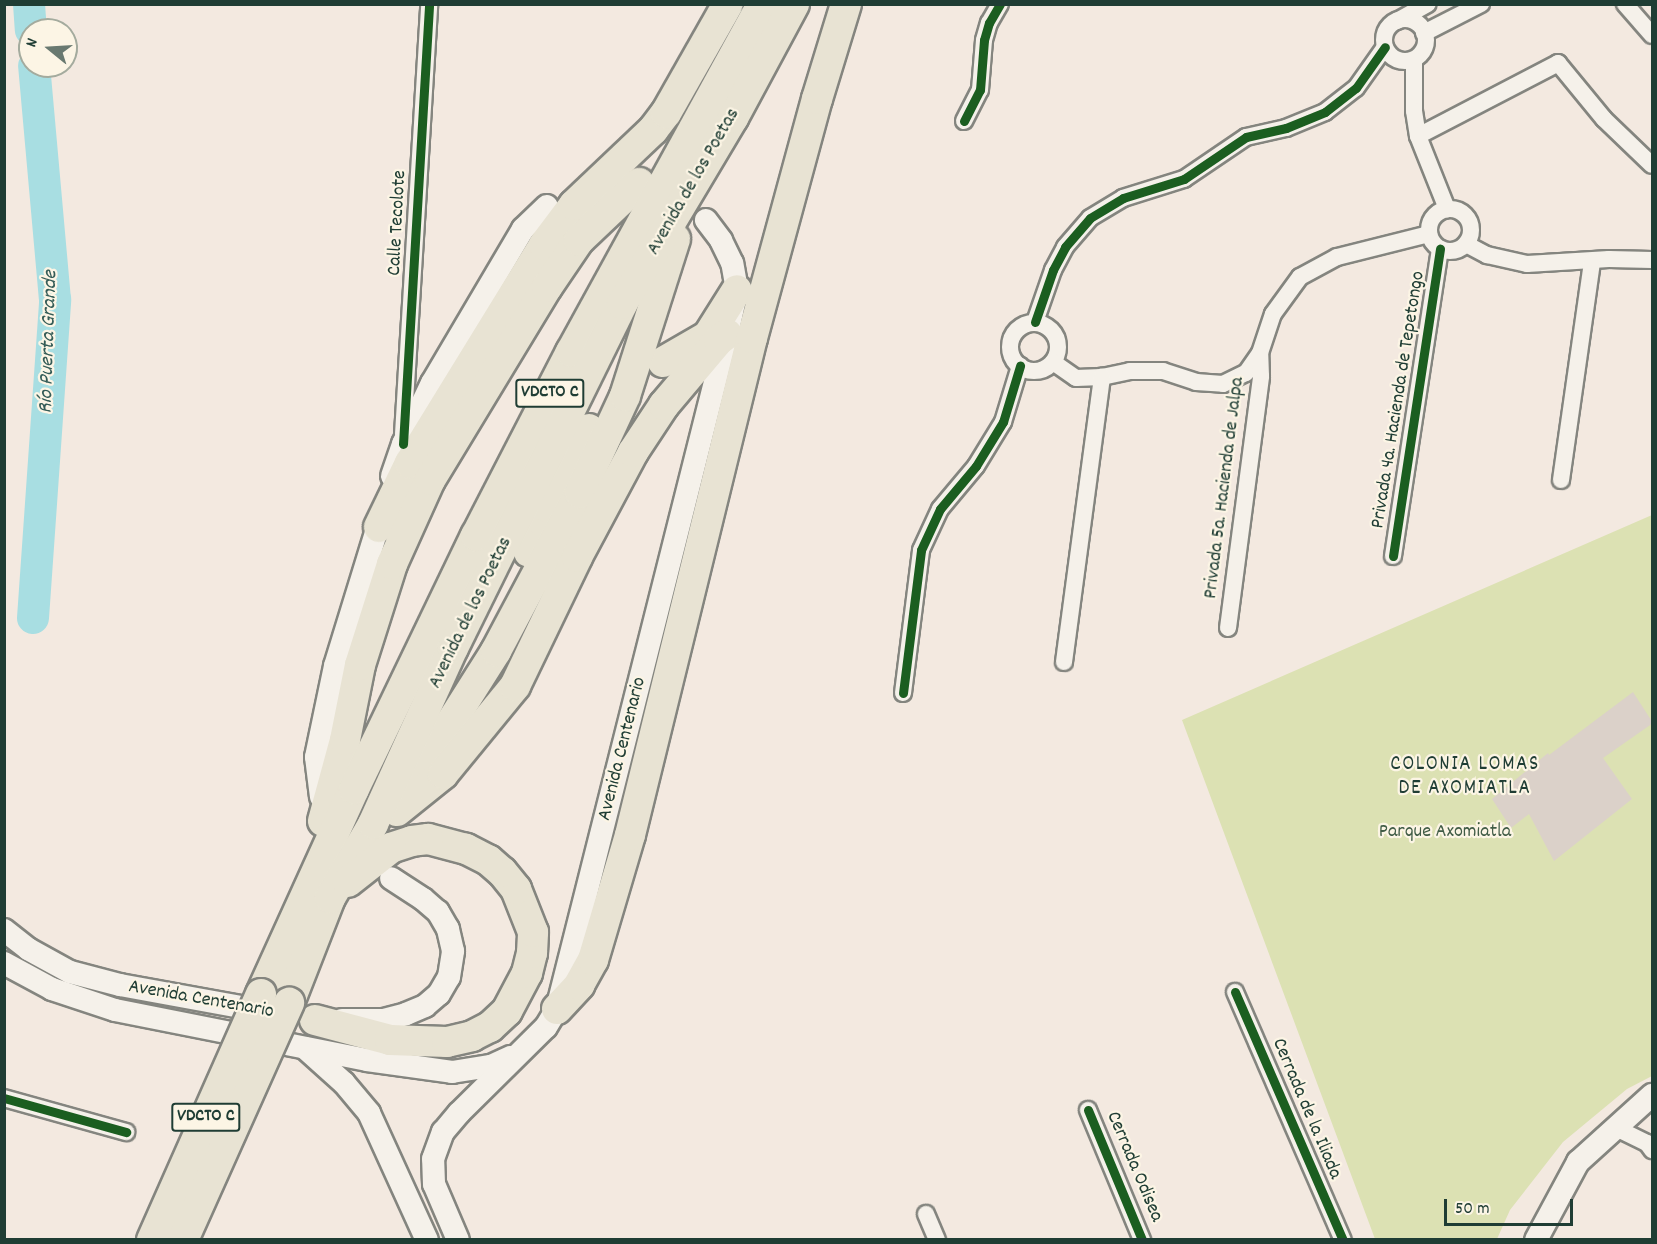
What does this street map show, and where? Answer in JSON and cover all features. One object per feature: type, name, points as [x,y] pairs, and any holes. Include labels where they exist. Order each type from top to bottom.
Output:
[{"type":"highway","points":[[379,527],[410,463],[544,245],[574,204],[653,130],[666,113],[728,4]]},
{"type":"highway","name":"Avenida de los Poetas","points":[[152,1239],[354,789],[476,536],[571,352],[762,4]]},
{"type":"highway","name":"Avenida de los Poetas","points":[[465,638],[622,304],[733,118],[794,4]]},
{"type":"highway","points":[[557,1009],[579,986],[593,960],[636,812],[752,338],[817,99],[846,4]]},
{"type":"highway","points":[[374,824],[462,706],[496,651],[538,573],[625,396],[673,244],[710,172],[733,118]]},
{"type":"highway","points":[[448,756],[537,611],[611,470],[646,388],[710,172]]},
{"type":"highway","points":[[290,931],[331,796],[360,665],[392,564],[430,480],[547,287],[579,240],[631,183]]},
{"type":"highway","points":[[663,362],[708,336],[737,290]]},
{"type":"highway","points":[[374,824],[404,806],[516,674],[633,452],[664,405],[719,340],[727,334]]},
{"type":"highway","points":[[462,706],[462,684],[538,536],[546,507],[598,414],[614,395]]},
{"type":"highway","points":[[465,638],[528,522],[546,507]]},
{"type":"highway","points":[[512,586],[538,573]]},
{"type":"highway","points":[[516,674],[535,625],[537,611]]},
{"type":"highway","name":"VDCTO C","points":[[183,1239],[289,1003],[330,898],[374,824],[401,764],[409,755],[465,638]]},
{"type":"highway","points":[[636,812],[631,785],[640,712],[660,673],[674,658]]},
{"type":"highway","points":[[315,1020],[390,1040],[438,1042],[472,1036],[490,1027],[507,1011],[526,973],[532,953],[532,932],[526,909],[502,872],[488,860],[443,842],[412,841],[391,848],[330,898]]},
{"type":"main road","points":[[321,797],[316,757],[335,666],[353,599],[379,527],[389,482],[403,444],[432,383],[479,308],[523,229],[547,206]]},
{"type":"main road","name":"Avenida Centenario","points":[[458,1239],[434,1184],[433,1159],[443,1132],[546,1027],[557,1009],[640,712],[737,290],[732,263],[721,240],[706,220]]},
{"type":"main road","name":"Avenida Centenario","points":[[4,930],[28,950],[70,972],[120,985],[315,1020],[384,1020],[425,1006],[439,993],[449,977],[453,951],[448,929],[438,912],[391,878]]},
{"type":"main road","name":"Avenida Centenario","points":[[4,963],[52,989],[115,1010],[367,1060],[452,1072],[491,1066],[520,1052]]},
{"type":"main road","points":[[303,1047],[344,1083],[369,1113],[427,1239]]},
{"type":"main road","points":[[1536,1239],[1578,1162],[1614,1127],[1653,1095]]},
{"type":"street","name":"Calle Tecolote","points":[[403,444],[429,4]]},
{"type":"street","points":[[964,121],[980,90],[984,40],[989,23],[1000,4]]},
{"type":"street","points":[[1396,21],[1414,21],[1425,33],[1424,50],[1414,60],[1399,61],[1388,53],[1385,47],[1386,31],[1396,21],[1428,4]]},
{"type":"street","points":[[1425,33],[1481,4]]},
{"type":"street","points":[[1625,4],[1653,35]]},
{"type":"street","points":[[1035,322],[1057,262],[1065,247],[1089,218],[1123,198],[1184,178],[1246,137],[1287,128],[1324,112],[1356,88],[1385,47]]},
{"type":"street","points":[[1414,60],[1413,111],[1418,136],[1447,209]]},
{"type":"street","points":[[1418,136],[1558,63],[1604,119],[1653,165]]},
{"type":"street","points":[[1447,209],[1461,212],[1466,217],[1471,231],[1466,244],[1454,251],[1440,249],[1429,234],[1434,216],[1447,209]]},
{"type":"street","points":[[1053,362],[1076,378],[1102,377],[1131,371],[1163,371],[1196,381],[1222,384],[1246,373],[1260,353],[1273,314],[1300,277],[1337,256],[1429,234]]},
{"type":"street","points":[[1466,244],[1487,255],[1527,264],[1609,259],[1653,260]]},
{"type":"street","name":"Privada 4a. Hacienda de Tepetongo","points":[[1393,556],[1440,249]]},
{"type":"street","points":[[1561,480],[1592,261]]},
{"type":"street","points":[[1035,322],[1044,324],[1056,337],[1057,354],[1053,362],[1037,371],[1020,366],[1013,360],[1010,343],[1018,328],[1035,322]]},
{"type":"street","name":"Privada 5a. Hacienda de Jalpa","points":[[1228,628],[1261,376],[1260,353]]},
{"type":"street","points":[[903,693],[921,550],[940,509],[976,466],[1003,422],[1020,366]]},
{"type":"street","points":[[1064,662],[1102,377]]},
{"type":"street","name":"Cerrada de la Iliada","points":[[1235,992],[1343,1239]]},
{"type":"street","points":[[4,1098],[126,1132]]},
{"type":"street","name":"Cerrada Odisea","points":[[1088,1110],[1142,1239]]},
{"type":"street","points":[[1614,1127],[1647,1143],[1653,1150]]},
{"type":"street","points":[[926,1214],[937,1239]]},
{"type":"green space","name":"Parque Axomiatla","points":[[1652,515],[1652,1076],[1627,1089],[1563,1142],[1510,1210],[1497,1239],[1375,1239],[1182,720]]},
{"type":"building","points":[[1633,692],[1653,723],[1603,758],[1632,799],[1554,861],[1529,814],[1511,828],[1492,799],[1548,753],[1549,755]]},
{"type":"waterway","name":"Río Puerta Grande","points":[[29,4],[30,18]]},
{"type":"waterway","name":"Río Puerta Grande","points":[[33,618],[55,300],[35,78]]},
{"type":"cycle path","points":[[403,444],[429,4]]},
{"type":"cycle path","points":[[964,121],[980,90],[984,40],[989,23],[1000,4]]},
{"type":"cycle path","points":[[1035,322],[1053,270],[1065,247],[1090,218],[1123,198],[1184,179],[1246,137],[1286,128],[1325,112],[1356,88],[1385,47]]},
{"type":"cycle path","points":[[1393,556],[1440,249]]},
{"type":"cycle path","points":[[903,693],[921,550],[940,509],[976,466],[1003,422],[1020,366]]},
{"type":"cycle path","points":[[1235,992],[1343,1240]]},
{"type":"cycle path","points":[[4,1098],[126,1132]]},
{"type":"cycle path","points":[[1088,1110],[1142,1240]]},
{"type":"district","name":"COLONIA LOMAS DE AXOMIATLA","points":[[1465,777]]}]
